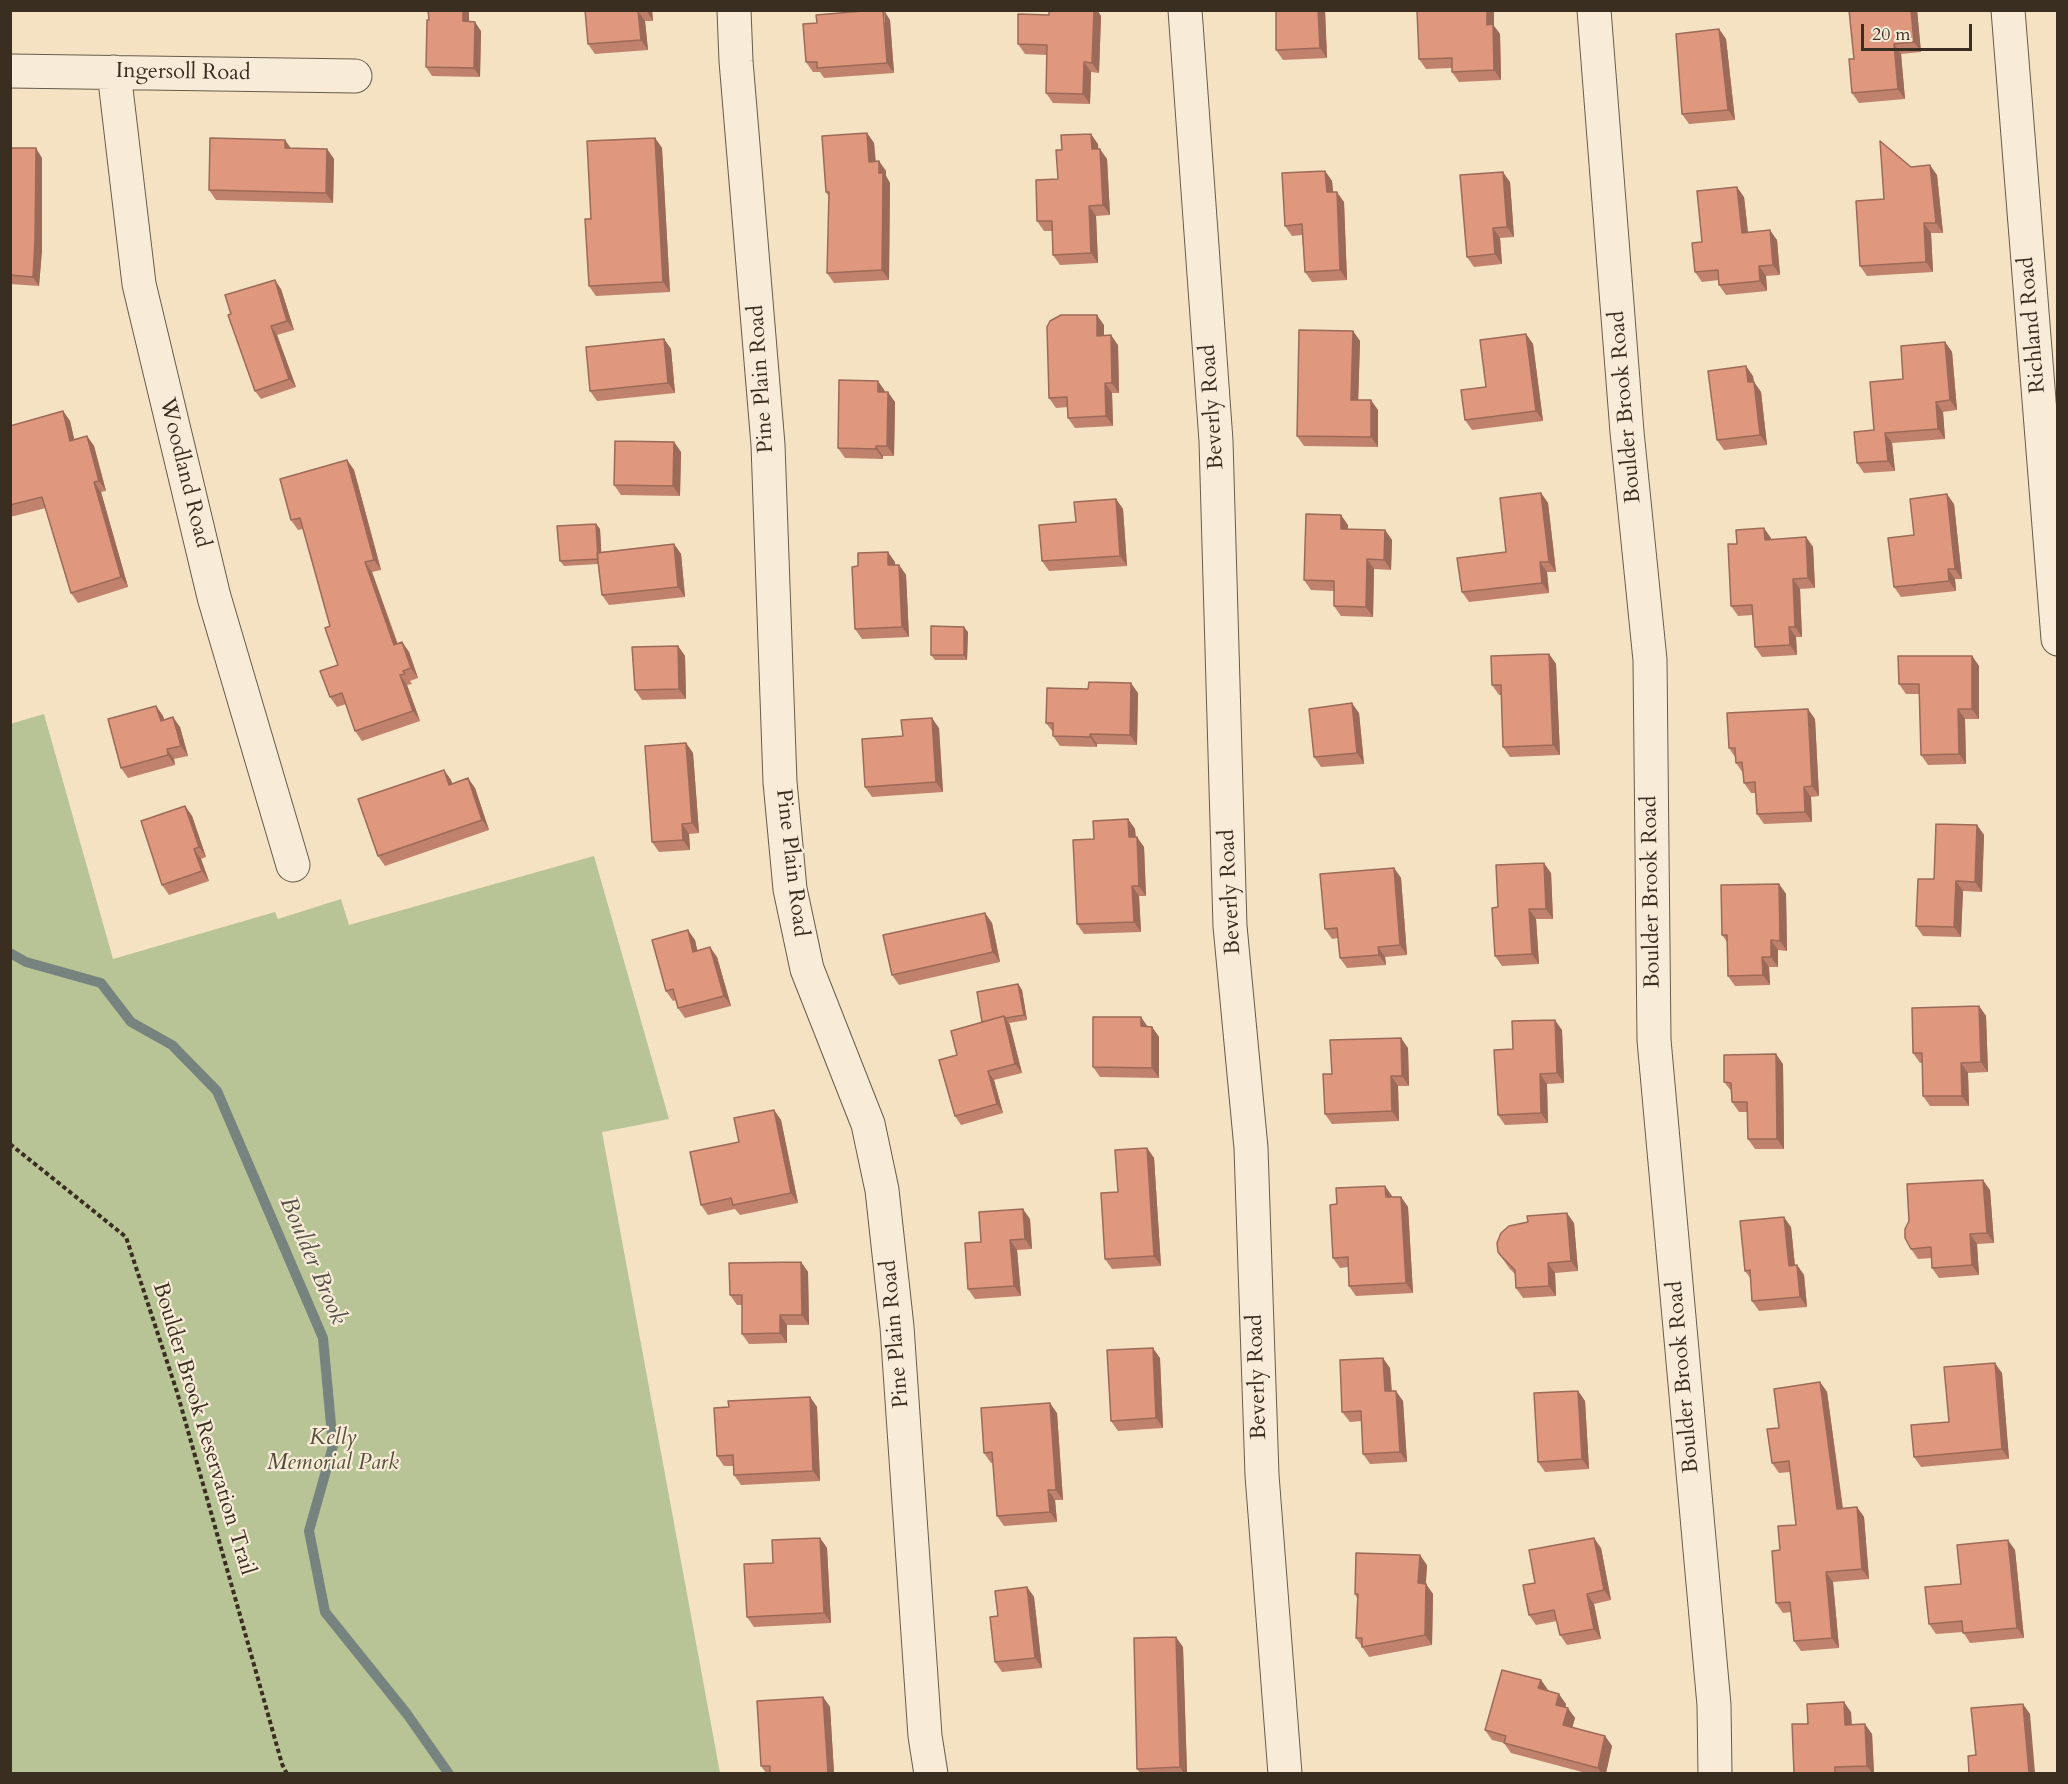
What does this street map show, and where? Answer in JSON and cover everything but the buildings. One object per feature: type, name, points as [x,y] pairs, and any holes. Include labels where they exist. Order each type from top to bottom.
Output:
[{"type":"street","name":"Pine Plain Road","points":[[734,10],[768,445],[780,782],[790,889],[807,969],[868,1124],[882,1190],[897,1327],[925,1736],[931,1773]]},
{"type":"street","name":"Beverly Road","points":[[1185,10],[1216,441],[1230,926],[1251,1148],[1262,1475],[1285,1773]]},
{"type":"street","name":"Boulder Brook Road","points":[[1593,10],[1626,420],[1650,660],[1654,1040],[1714,1705],[1715,1773]]},
{"type":"street","name":"Richland Road","points":[[2008,10],[2058,639]]},
{"type":"street","name":"Ingersoll Road","points":[[10,71],[355,76]]},
{"type":"street","name":"Woodland Road","points":[[114,72],[139,284],[214,597],[293,865]]},
{"type":"path","name":"Boulder Brook Reservation Trail","points":[[10,1144],[126,1237],[177,1392],[282,1764],[287,1773]]},
{"type":"green space","name":"Kelly Memorial Park","points":[[44,714],[113,959],[275,912],[278,919],[341,899],[349,925],[594,856],[669,1119],[602,1132],[720,1773],[11,1773],[10,724]]},
{"type":"waterway","name":"Boulder Brook","points":[[10,953],[26,962],[101,983],[131,1022],[172,1045],[217,1091],[323,1338],[333,1446],[309,1531],[325,1612],[407,1714],[449,1774]]}]
